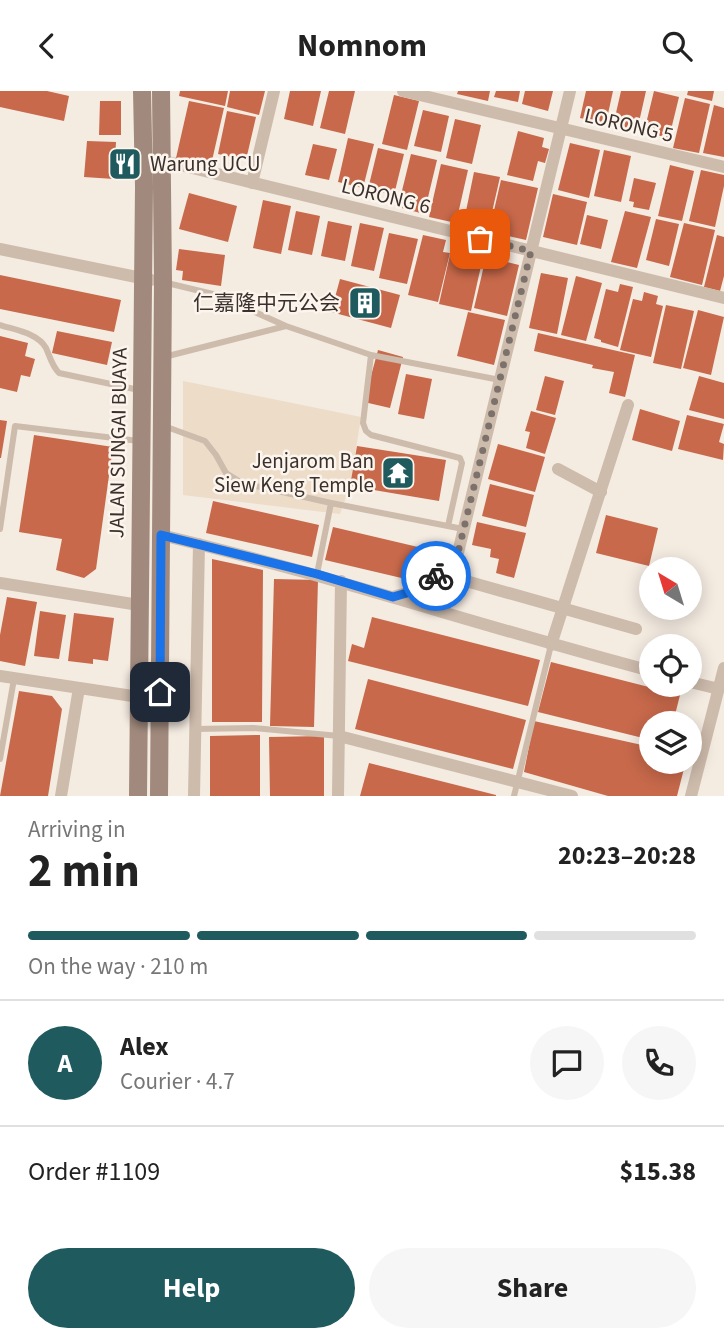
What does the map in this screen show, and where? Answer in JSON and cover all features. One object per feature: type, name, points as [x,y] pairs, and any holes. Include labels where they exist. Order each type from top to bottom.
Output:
[{"type":"street","name":"JALAN SUNGAI BUAYA","points":[[138,796],[145,187],[142,91]]},
{"type":"street","name":"JALAN SUNGAI BUAYA","points":[[159,796],[163,282],[160,91]]},
{"type":"street","points":[[252,183],[274,91]]},
{"type":"street","name":"LORONG 5","points":[[402,91],[724,167]]},
{"type":"street","points":[[393,597],[417,590],[456,561],[570,91]]},
{"type":"street","name":"LORONG 6","points":[[160,160],[724,298]]},
{"type":"street","points":[[0,249],[163,282]]},
{"type":"street","points":[[551,645],[628,405]]},
{"type":"street","points":[[558,469],[601,492]]},
{"type":"street","points":[[161,535],[317,574],[551,645],[639,668]]},
{"type":"street","points":[[194,796],[199,544]]},
{"type":"street","points":[[450,566],[466,581],[636,629]]},
{"type":"street","points":[[338,796],[341,581]]},
{"type":"street","points":[[0,583],[139,605]]},
{"type":"street","points":[[691,796],[724,668]]},
{"type":"street","points":[[0,676],[139,697]]},
{"type":"street","points":[[702,685],[719,689]]},
{"type":"street","points":[[61,796],[79,688]]},
{"type":"street","points":[[339,736],[572,796]]},
{"type":"lane","points":[[163,282],[217,295],[286,326],[371,355],[500,380]]},
{"type":"lane","points":[[0,325],[37,337],[44,344],[54,368],[60,373],[141,390]]},
{"type":"lane","points":[[162,357],[286,326]]},
{"type":"lane","points":[[371,355],[363,423],[366,431],[371,435],[460,458],[462,463],[447,526]]},
{"type":"lane","points":[[162,425],[205,442],[226,473],[242,482],[463,529]]},
{"type":"lane","points":[[0,529],[15,426],[141,442]]},
{"type":"lane","points":[[317,574],[331,503]]},
{"type":"lane","points":[[514,796],[551,645]]},
{"type":"lane","points":[[0,759],[14,678]]},
{"type":"lane","points":[[195,729],[266,729],[339,736]]},
{"type":"shaded area","points":[[183,381],[361,417],[350,486],[340,514],[183,495]]},
{"type":"building","points":[[0,91],[47,91],[69,96],[64,121],[0,107]]},
{"type":"building","points":[[180,91],[228,91],[225,106],[179,96]]},
{"type":"building","points":[[230,91],[265,91],[259,115],[227,107]]},
{"type":"building","points":[[290,91],[321,91],[313,126],[284,119]]},
{"type":"building","points":[[329,91],[355,91],[345,134],[320,128]]},
{"type":"building","points":[[458,91],[490,91],[488,101],[457,94]]},
{"type":"building","points":[[496,91],[520,91],[518,102],[494,97]]},
{"type":"building","points":[[525,91],[553,91],[548,111],[522,104]]},
{"type":"building","points":[[586,91],[613,91],[606,123],[580,118]]},
{"type":"building","points":[[621,91],[646,91],[637,131],[613,126]]},
{"type":"building","points":[[654,91],[679,97],[669,138],[644,132]]},
{"type":"building","points":[[688,91],[714,91],[712,101],[687,95]]},
{"type":"building","points":[[394,95],[419,101],[407,150],[382,144]]},
{"type":"building","points":[[685,98],[710,104],[699,153],[673,148]]},
{"type":"building","points":[[100,101],[121,101],[121,135],[99,135]]},
{"type":"building","points":[[189,101],[224,108],[211,165],[176,158]]},
{"type":"building","points":[[714,105],[724,108],[724,157],[703,153]]},
{"type":"building","points":[[423,110],[449,116],[441,152],[414,146]]},
{"type":"building","points":[[227,111],[256,117],[246,160],[218,154]]},
{"type":"building","points":[[455,119],[481,125],[472,164],[446,158]]},
{"type":"building","points":[[518,131],[544,138],[542,147],[549,149],[545,163],[538,161],[533,181],[507,175]]},
{"type":"building","points":[[348,138],[374,144],[363,188],[338,182]]},
{"type":"building","points":[[87,141],[116,142],[114,179],[84,177]]},
{"type":"building","points":[[570,143],[600,150],[589,198],[558,190]]},
{"type":"building","points":[[313,144],[337,149],[329,180],[305,175]]},
{"type":"building","points":[[378,148],[404,154],[394,195],[368,189]]},
{"type":"building","points":[[604,150],[631,156],[621,202],[594,196]]},
{"type":"building","points":[[411,154],[437,160],[424,214],[398,207]]},
{"type":"building","points":[[441,164],[468,170],[456,223],[429,217]]},
{"type":"building","points":[[670,165],[694,171],[682,221],[658,216]]},
{"type":"building","points":[[701,170],[724,175],[715,227],[689,221]]},
{"type":"building","points":[[474,172],[500,177],[490,221],[465,216]]},
{"type":"building","points":[[634,178],[656,183],[649,210],[633,207],[634,202],[629,201]]},
{"type":"building","points":[[501,180],[538,188],[526,240],[489,232]]},
{"type":"building","points":[[189,193],[237,206],[228,242],[179,229]]},
{"type":"building","points":[[553,194],[587,202],[577,245],[543,237]]},
{"type":"building","points":[[263,200],[291,206],[281,254],[253,248]]},
{"type":"building","points":[[296,211],[320,216],[312,255],[288,250]]},
{"type":"building","points":[[625,211],[651,217],[637,268],[611,262]]},
{"type":"building","points":[[587,215],[608,220],[601,249],[580,244]]},
{"type":"building","points":[[656,219],[679,224],[669,266],[646,260]]},
{"type":"building","points":[[328,221],[352,226],[345,261],[321,256]]},
{"type":"building","points":[[360,223],[384,228],[374,271],[351,266]]},
{"type":"building","points":[[684,223],[715,230],[702,285],[670,277]]},
{"type":"building","points":[[389,233],[418,239],[407,284],[379,278]]},
{"type":"building","points":[[423,235],[446,240],[443,252],[450,253],[438,302],[408,295]]},
{"type":"building","points":[[717,235],[724,237],[724,276],[720,291],[704,287]]},
{"type":"building","points":[[453,241],[485,248],[471,311],[439,304]]},
{"type":"building","points":[[179,249],[225,255],[221,286],[182,280],[183,271],[176,270]]},
{"type":"building","points":[[486,257],[519,265],[507,316],[474,308]]},
{"type":"building","points":[[541,273],[568,278],[557,334],[529,328]]},
{"type":"building","points":[[0,275],[121,300],[114,332],[0,309]]},
{"type":"building","points":[[576,276],[602,283],[586,341],[561,335]]},
{"type":"building","name":"仁嘉隆中元公会","points":[[340,279],[400,295],[391,328],[331,312]]},
{"type":"building","points":[[620,284],[633,287],[618,347],[594,338],[606,289],[618,292]]},
{"type":"building","points":[[644,292],[658,296],[656,304],[663,306],[651,357],[620,350],[633,299],[642,301]]},
{"type":"building","points":[[666,305],[694,311],[681,369],[653,363]]},
{"type":"building","points":[[698,310],[724,317],[711,375],[683,368]]},
{"type":"building","points":[[468,312],[505,320],[494,365],[457,356]]},
{"type":"building","points":[[57,331],[112,342],[107,365],[52,353]]},
{"type":"building","points":[[538,333],[635,355],[625,397],[609,393],[614,372],[534,351]]},
{"type":"building","points":[[0,336],[28,343],[25,356],[35,359],[30,377],[21,375],[17,392],[0,388]]},
{"type":"building","points":[[378,350],[403,357],[390,408],[364,402]]},
{"type":"building","points":[[406,374],[432,379],[424,419],[398,414]]},
{"type":"building","points":[[545,376],[564,381],[555,415],[536,410]]},
{"type":"building","points":[[699,376],[724,383],[724,419],[689,410]]},
{"type":"building","points":[[640,409],[680,421],[672,451],[632,440]]},
{"type":"building","points":[[531,411],[556,418],[545,454],[526,448],[530,432],[525,431]]},
{"type":"building","points":[[687,415],[724,424],[719,442],[724,444],[723,460],[678,449]]},
{"type":"building","points":[[0,420],[7,421],[1,458],[0,458]]},
{"type":"building","points":[[34,435],[113,447],[96,569],[84,578],[56,570],[62,539],[19,532]]},
{"type":"building","points":[[498,444],[545,457],[535,492],[488,479]]},
{"type":"building","name":"Jenjarom Ban Siew Keng Temple","points":[[357,446],[446,460],[439,501],[350,486]]},
{"type":"building","points":[[490,484],[534,495],[526,527],[482,516]]},
{"type":"building","points":[[213,501],[319,525],[312,557],[206,533]]},
{"type":"building","points":[[606,515],[658,528],[651,557],[639,557],[639,564],[596,553]]},
{"type":"building","points":[[477,522],[526,533],[514,578],[496,573],[499,559],[490,557],[491,549],[472,545]]},
{"type":"building","points":[[333,527],[418,547],[410,580],[325,560]]},
{"type":"building","points":[[212,559],[263,570],[262,722],[212,722]]},
{"type":"building","points":[[274,579],[318,580],[314,727],[270,726]]},
{"type":"building","points":[[7,597],[37,602],[25,666],[0,661],[0,635]]},
{"type":"building","points":[[40,611],[66,615],[59,659],[34,656]]},
{"type":"building","points":[[74,613],[114,618],[108,661],[93,659],[93,664],[68,661]]},
{"type":"building","points":[[372,617],[540,660],[528,706],[348,661],[352,644],[364,648]]},
{"type":"building","points":[[551,662],[639,685],[639,697],[680,697],[676,711],[639,711],[639,737],[538,712]]},
{"type":"building","points":[[368,679],[526,720],[513,769],[355,729]]},
{"type":"building","points":[[19,691],[52,696],[62,709],[48,796],[0,796]]},
{"type":"building","points":[[534,721],[639,744],[639,774],[683,774],[677,796],[608,796],[524,772]]},
{"type":"building","points":[[260,735],[260,796],[210,796],[210,736]]},
{"type":"building","points":[[324,736],[324,796],[270,796],[269,737]]},
{"type":"building","points":[[369,763],[496,795],[496,796],[360,796]]},
{"type":"way so far","points":[[436,576],[456,561],[531,251],[480,239]]},
{"type":"place","name":"Warung UCU","points":[[125,164]]},
{"type":"place","name":"仁嘉隆中元公会","points":[[365,303]]},
{"type":"place","name":"Jenjarom Ban Siew Keng Temple","points":[[398,473]]},
{"type":"route","points":[[160,692],[161,535],[317,574],[393,597],[417,590],[436,576]]}]
